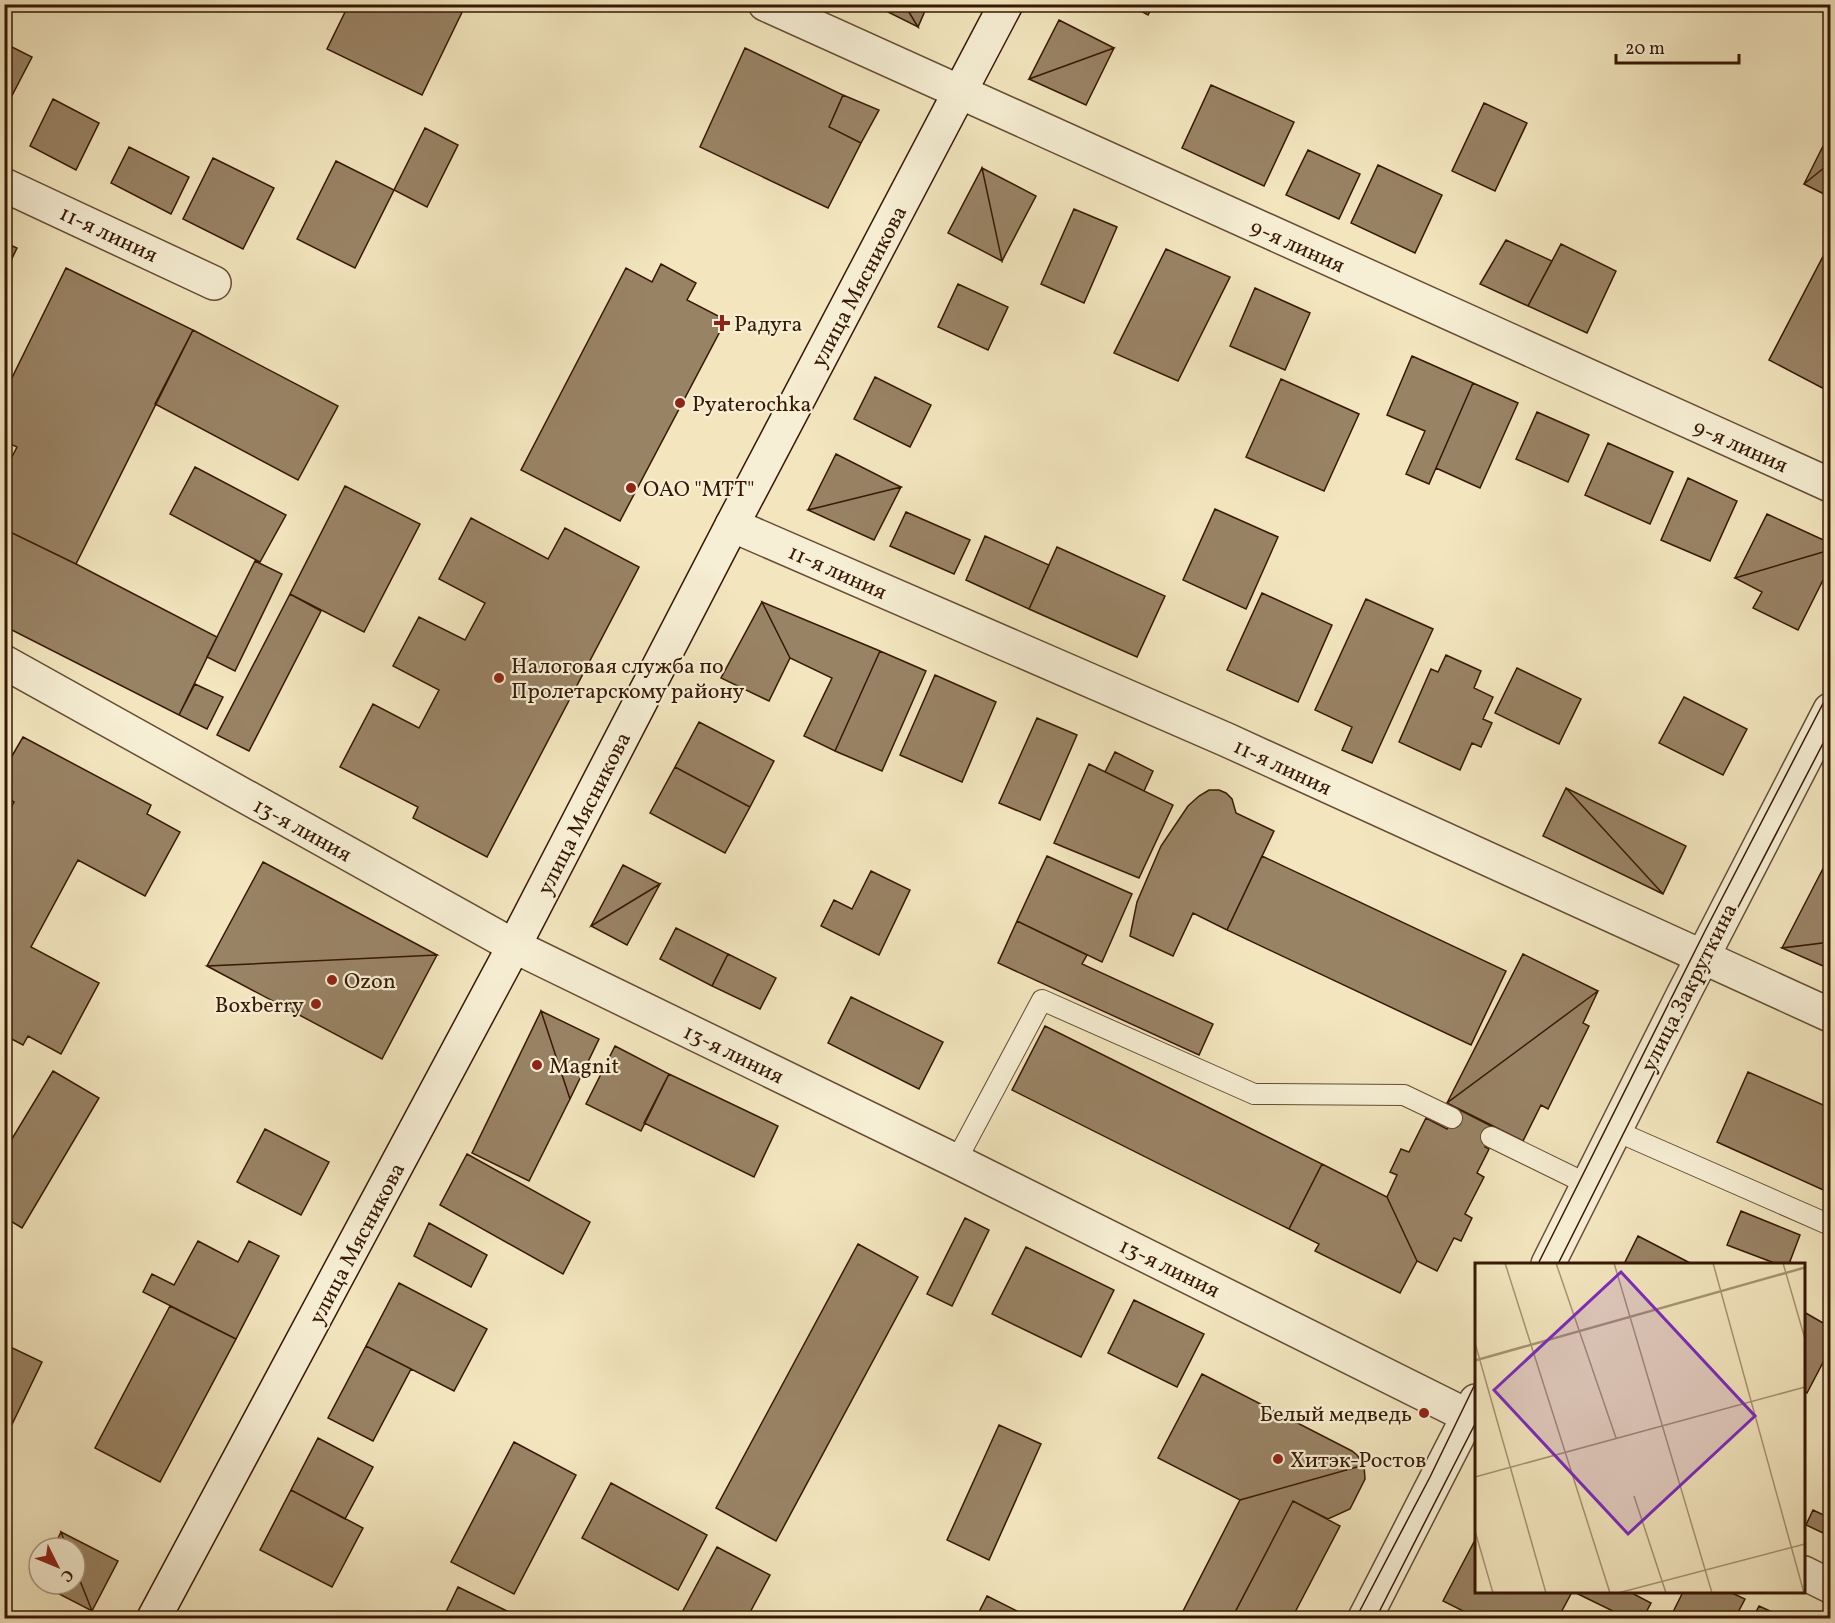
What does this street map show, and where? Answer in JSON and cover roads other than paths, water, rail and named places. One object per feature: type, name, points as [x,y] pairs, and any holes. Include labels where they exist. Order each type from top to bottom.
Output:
[{"type":"street","name":"9-я линия","points":[[765,4],[1830,485]]},
{"type":"street","name":"улица Мясникова","points":[[154,1618],[514,946],[1006,4]]},
{"type":"street","name":"11-я линия","points":[[4,185],[214,283]]},
{"type":"street","name":"11-я линия","points":[[732,525],[1227,740],[1830,1015]]},
{"type":"street","name":"13-я линия","points":[[4,662],[514,946],[1474,1413]]},
{"type":"street","name":"улица Закруткина","points":[[1549,1263],[1702,957],[1830,710]]},
{"type":"street","points":[[1365,1618],[1474,1413]]},
{"type":"street","points":[[1805,1574],[1830,1586]]},
{"type":"lane","points":[[956,1161],[1042,1000],[1254,1094],[1404,1095],[1452,1118]]},
{"type":"lane","points":[[1616,1131],[1830,1225]]},
{"type":"lane","points":[[1491,1137],[1589,1185]]},
{"type":"tram line","points":[[1539,1263],[1705,931],[1830,690]]},
{"type":"tram line","points":[[1559,1263],[1710,961],[1830,730]]},
{"type":"tram line","points":[[1356,1618],[1430,1477],[1475,1384]]},
{"type":"tram line","points":[[1376,1618],[1475,1424]]},
{"type":"place","name":"Радуга","points":[[722,323]]},
{"type":"place","name":"Pyaterochka","points":[[680,403]]},
{"type":"place","name":"ОАО \"МТТ\"","points":[[631,488]]},
{"type":"place","name":"Налоговая служба по Пролетарскому району","points":[[499,678]]},
{"type":"place","name":"Ozon","points":[[332,980]]},
{"type":"place","name":"Boxberry","points":[[316,1004]]},
{"type":"place","name":"Magnit","points":[[537,1065]]},
{"type":"place","name":"Белый медведь","points":[[1424,1413]]},
{"type":"place","name":"Хитэк-Ростов","points":[[1278,1459]]}]
